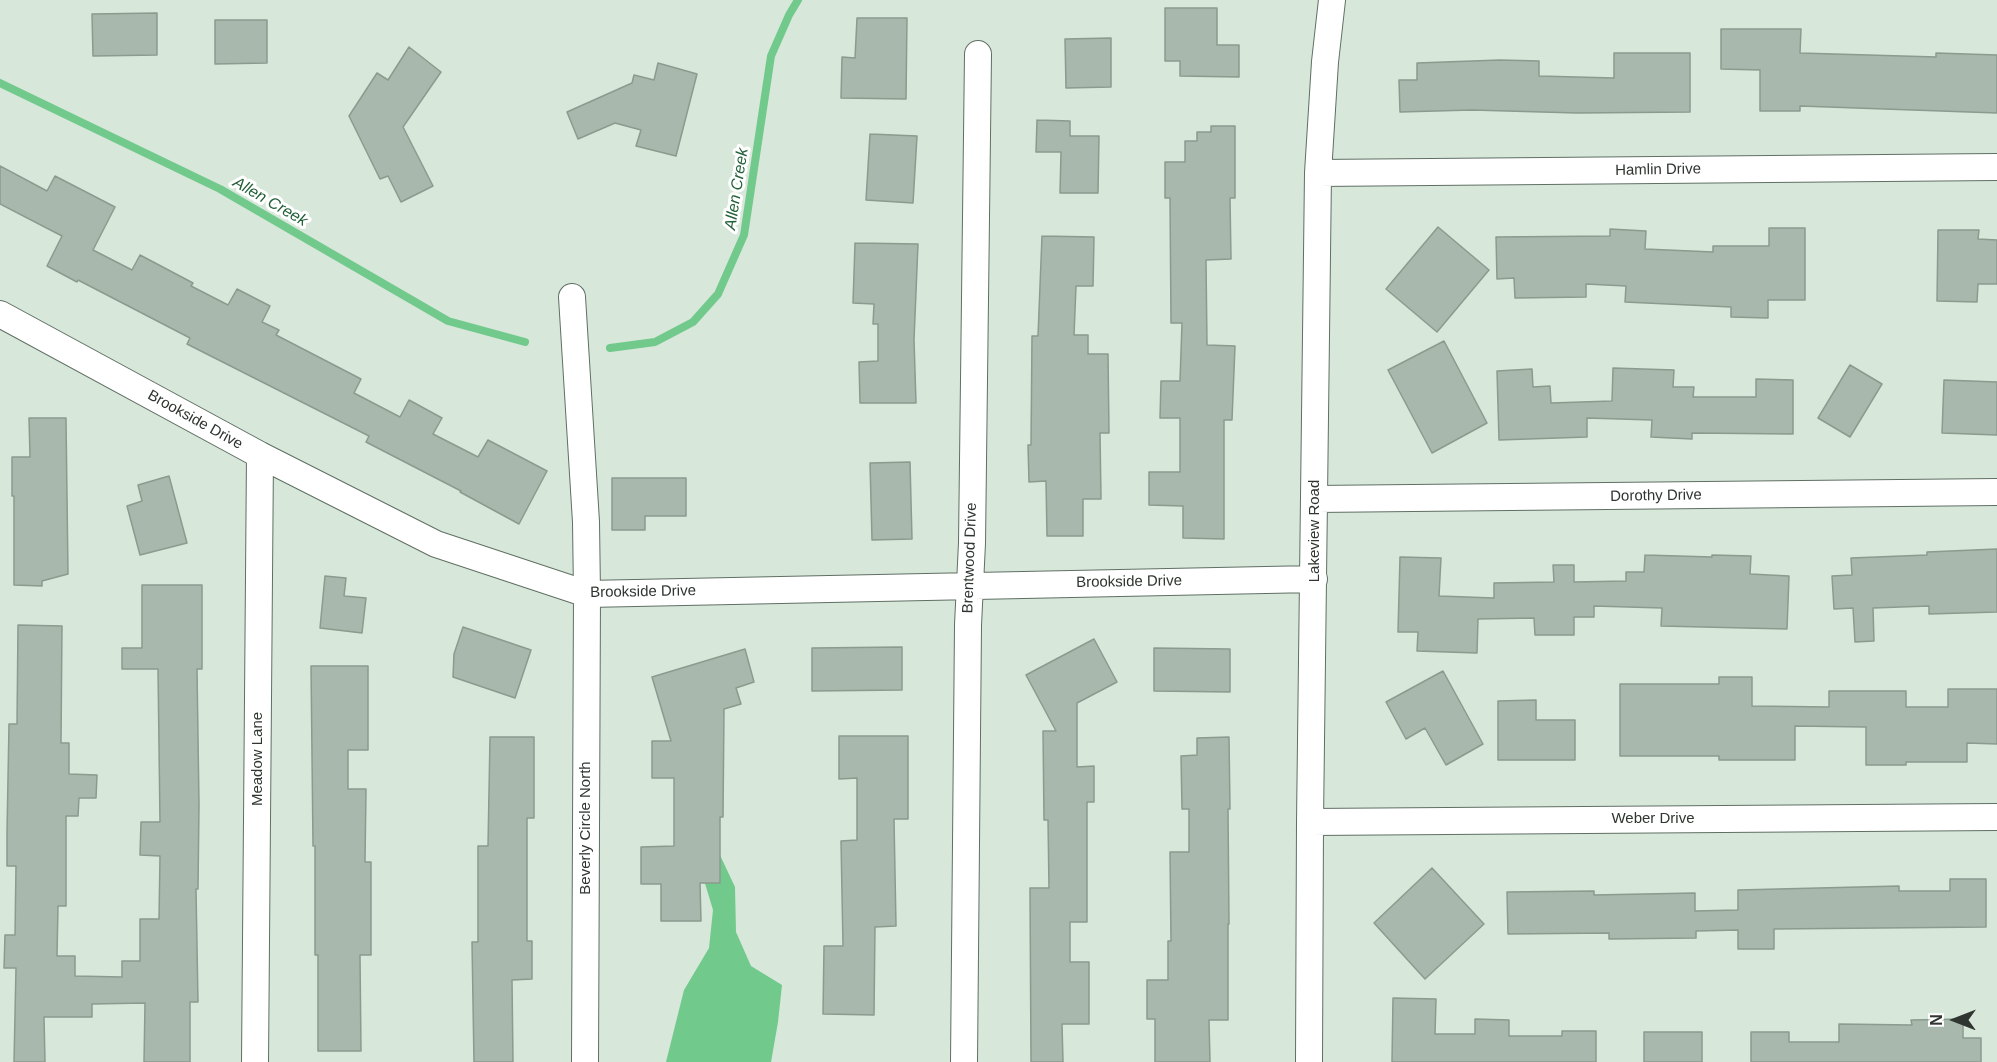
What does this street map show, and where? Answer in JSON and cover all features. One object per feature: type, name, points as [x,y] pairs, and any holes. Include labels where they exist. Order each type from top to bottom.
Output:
[{"type":"street","name":"Lakeview Road","points":[[1308,1062],[1318,173],[1325,62],[1332,0]]},
{"type":"street","name":"Brentwood Drive","points":[[964,1062],[968,625],[972,543],[978,54]]},
{"type":"street","name":"Hamlin Drive","points":[[1318,173],[1997,167]]},
{"type":"street","name":"Beverly Circle North","points":[[572,297],[586,522],[585,1062]]},
{"type":"street","name":"Brookside Drive","points":[[0,314],[260,455],[435,544],[587,594],[1314,579]]},
{"type":"street","name":"Meadow Lane","points":[[255,1062],[260,455]]},
{"type":"street","name":"Dorothy Drive","points":[[1315,499],[1997,492]]},
{"type":"street","name":"Weber Drive","points":[[1310,822],[1997,817]]},
{"type":"shaded area","points":[[719,853],[735,887],[736,932],[751,966],[782,985],[771,1062],[666,1062],[684,990],[709,948],[713,910],[697,857]]},
{"type":"building","points":[[1165,8],[1217,8],[1217,45],[1239,45],[1239,77],[1180,76],[1180,61],[1165,61]]},
{"type":"building","points":[[157,13],[157,55],[93,56],[92,14]]},
{"type":"building","points":[[857,18],[907,18],[906,99],[841,98],[842,57],[855,58]]},
{"type":"building","points":[[215,20],[267,20],[267,63],[215,64]]},
{"type":"building","points":[[1721,29],[1801,29],[1800,53],[1936,57],[1936,53],[1997,55],[1997,113],[1800,106],[1800,111],[1760,111],[1760,70],[1721,69]]},
{"type":"building","points":[[1111,38],[1111,87],[1066,88],[1065,39]]},
{"type":"building","points":[[409,47],[441,72],[403,127],[433,186],[401,202],[388,176],[380,179],[349,116],[377,73],[388,80]]},
{"type":"building","points":[[1614,53],[1690,53],[1690,112],[1577,113],[1472,110],[1400,112],[1399,80],[1417,80],[1417,63],[1539,61],[1539,76],[1614,78]]},
{"type":"building","points":[[658,63],[697,74],[676,156],[636,146],[641,130],[615,123],[578,139],[567,112],[632,83],[634,75],[654,80]]},
{"type":"building","points":[[1037,120],[1070,121],[1070,136],[1099,136],[1098,193],[1060,193],[1061,152],[1036,152]]},
{"type":"building","points":[[1211,126],[1235,126],[1235,198],[1230,198],[1231,259],[1206,260],[1207,345],[1235,346],[1232,420],[1224,420],[1224,539],[1183,538],[1183,506],[1149,505],[1149,472],[1180,472],[1180,418],[1160,418],[1161,381],[1180,381],[1182,323],[1171,323],[1170,198],[1165,198],[1165,162],[1185,162],[1185,141],[1197,141],[1197,132],[1211,132]]},
{"type":"building","points":[[870,134],[917,136],[913,203],[866,200]]},
{"type":"building","points":[[0,166],[47,191],[55,176],[115,207],[93,250],[132,270],[140,255],[193,283],[191,286],[228,305],[237,289],[270,306],[262,322],[279,330],[276,335],[361,379],[354,393],[400,417],[409,400],[442,418],[433,434],[478,457],[488,440],[547,471],[519,524],[366,442],[369,436],[187,344],[190,338],[47,266],[62,236],[0,204]]},
{"type":"building","points":[[1438,227],[1489,270],[1437,332],[1386,289]]},
{"type":"building","points":[[1769,228],[1805,228],[1805,300],[1768,300],[1768,318],[1731,317],[1731,307],[1625,302],[1626,286],[1586,284],[1586,297],[1515,298],[1514,278],[1497,279],[1496,237],[1610,236],[1610,229],[1646,231],[1645,249],[1713,252],[1713,246],[1769,246]]},
{"type":"building","points":[[1938,230],[1979,230],[1978,239],[1997,240],[1997,284],[1978,284],[1977,302],[1937,301]]},
{"type":"building","points":[[1042,236],[1094,237],[1093,286],[1076,286],[1074,335],[1088,335],[1088,354],[1108,354],[1109,433],[1100,433],[1101,499],[1083,499],[1083,536],[1047,536],[1046,481],[1029,482],[1032,336],[1038,336]]},
{"type":"building","points":[[855,243],[918,244],[914,340],[916,403],[860,403],[859,362],[878,361],[878,324],[873,324],[874,304],[853,303]]},
{"type":"building","points":[[1444,341],[1487,423],[1432,453],[1388,370]]},
{"type":"building","points":[[1850,365],[1882,384],[1850,437],[1818,418]]},
{"type":"building","points":[[1613,368],[1674,370],[1673,387],[1694,387],[1693,397],[1756,397],[1756,379],[1793,380],[1793,434],[1692,433],[1692,439],[1651,437],[1652,420],[1587,418],[1587,437],[1499,440],[1497,371],[1532,369],[1533,387],[1550,386],[1551,403],[1612,401]]},
{"type":"building","points":[[1944,380],[1997,382],[1997,435],[1942,433]]},
{"type":"building","points":[[29,418],[66,418],[68,574],[42,581],[42,586],[14,585],[12,457],[30,457]]},
{"type":"building","points":[[910,462],[912,539],[872,540],[870,463]]},
{"type":"building","points":[[169,476],[187,543],[140,555],[127,506],[142,501],[138,485]]},
{"type":"building","points":[[612,478],[686,478],[686,516],[645,516],[645,530],[612,530]]},
{"type":"building","points":[[1997,549],[1997,612],[1929,614],[1929,606],[1873,608],[1874,641],[1855,642],[1853,608],[1834,609],[1832,576],[1852,575],[1851,558]]},
{"type":"building","points":[[1645,555],[1751,556],[1750,574],[1789,576],[1787,629],[1661,626],[1662,608],[1594,606],[1594,617],[1574,617],[1574,635],[1535,635],[1534,618],[1478,619],[1477,653],[1417,651],[1418,632],[1398,632],[1400,557],[1441,558],[1439,596],[1494,598],[1494,583],[1554,582],[1553,565],[1574,565],[1574,582],[1626,581],[1626,572],[1644,572]]},
{"type":"building","points":[[325,576],[346,578],[344,596],[366,598],[362,633],[320,628]]},
{"type":"building","points":[[142,585],[202,585],[202,669],[197,669],[198,1002],[190,1002],[190,1062],[144,1062],[145,1003],[92,1004],[92,1017],[44,1017],[45,1062],[14,1062],[16,968],[4,968],[5,935],[15,935],[16,866],[7,866],[7,832],[9,724],[17,724],[18,625],[62,626],[61,743],[69,743],[69,774],[97,775],[96,798],[79,798],[78,816],[66,816],[66,906],[58,906],[57,956],[75,956],[75,976],[122,977],[122,961],[140,961],[140,919],[159,919],[160,856],[140,855],[141,822],[160,822],[158,669],[122,669],[122,648],[142,648]]},
{"type":"building","points":[[463,627],[531,650],[515,698],[453,677],[454,654]]},
{"type":"building","points":[[1094,639],[1117,682],[1077,703],[1077,767],[1094,766],[1094,802],[1087,802],[1087,922],[1070,922],[1070,962],[1089,962],[1089,1024],[1062,1024],[1063,1062],[1031,1062],[1030,888],[1049,888],[1048,820],[1044,820],[1043,731],[1056,731],[1026,675]]},
{"type":"building","points":[[902,647],[902,690],[812,691],[812,648]]},
{"type":"building","points":[[1154,648],[1230,649],[1230,692],[1154,691]]},
{"type":"building","points":[[745,649],[754,682],[736,688],[741,704],[724,709],[720,883],[700,883],[701,921],[661,921],[661,884],[641,884],[641,847],[674,846],[674,778],[652,778],[652,741],[671,741],[652,677]]},
{"type":"building","points":[[311,666],[368,666],[368,750],[348,750],[348,789],[366,789],[365,862],[371,862],[371,955],[360,955],[361,1051],[318,1051]]},
{"type":"building","points":[[1443,671],[1483,744],[1446,765],[1425,728],[1406,739],[1386,702]]},
{"type":"building","points":[[1719,677],[1752,677],[1752,706],[1829,707],[1829,691],[1906,691],[1906,707],[1948,707],[1948,689],[1997,689],[1997,744],[1967,743],[1967,762],[1906,762],[1906,765],[1866,765],[1866,727],[1795,726],[1795,760],[1719,760],[1719,756],[1620,756],[1620,684],[1719,684]]},
{"type":"building","points":[[1536,700],[1536,720],[1575,720],[1575,760],[1498,760],[1498,701]]},
{"type":"building","points":[[839,736],[908,736],[908,819],[894,819],[896,926],[875,927],[874,1015],[823,1014],[824,946],[843,946],[841,841],[857,840],[857,778],[839,779]]},
{"type":"building","points":[[490,737],[534,737],[534,818],[527,818],[527,941],[532,941],[532,979],[512,980],[513,1062],[474,1062],[472,942],[478,942],[478,846],[488,846]]},
{"type":"building","points":[[1229,737],[1228,1020],[1209,1020],[1210,1062],[1155,1062],[1155,1019],[1147,1019],[1147,980],[1168,980],[1168,941],[1171,941],[1170,852],[1189,852],[1189,809],[1182,809],[1181,756],[1197,755],[1197,738]]},
{"type":"building","points":[[1432,868],[1484,924],[1425,979],[1374,923]]},
{"type":"building","points":[[1950,879],[1986,879],[1986,927],[1774,929],[1774,949],[1738,949],[1738,930],[1696,931],[1696,938],[1609,939],[1609,933],[1508,934],[1507,892],[1594,891],[1594,895],[1695,893],[1695,911],[1738,910],[1738,890],[1899,886],[1899,891],[1950,891]]},
{"type":"building","points":[[1393,998],[1436,999],[1435,1034],[1475,1034],[1475,1019],[1509,1020],[1509,1036],[1562,1036],[1562,1031],[1596,1031],[1596,1062],[1392,1062]]},
{"type":"building","points":[[1963,1019],[1963,1038],[1981,1038],[1981,1062],[1751,1062],[1751,1032],[1789,1032],[1789,1042],[1839,1042],[1839,1024],[1912,1025],[1911,1020]]},
{"type":"building","points":[[1644,1032],[1702,1032],[1702,1062],[1644,1062]]},
{"type":"waterway","name":"Allen Creek","points":[[610,348],[655,342],[693,322],[718,294],[744,235],[771,56],[798,0]]},
{"type":"waterway","name":"Allen Creek","points":[[0,83],[220,189],[448,321],[525,342]]}]
